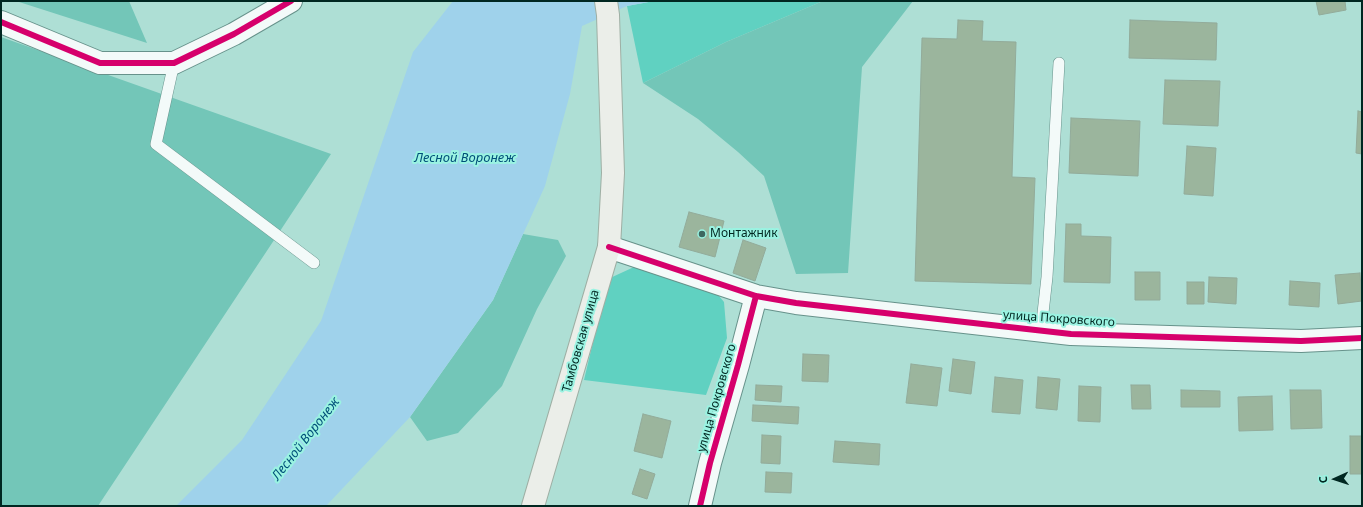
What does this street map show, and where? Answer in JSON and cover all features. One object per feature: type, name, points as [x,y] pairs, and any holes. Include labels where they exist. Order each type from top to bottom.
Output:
[{"type":"main road","name":"Тамбовская улица","points":[[533,506],[609,246],[614,173],[608,15],[606,1]]},
{"type":"street","points":[[1,22],[100,63],[174,63],[234,34],[291,1]]},
{"type":"street","name":"улица Покровского","points":[[609,246],[756,296],[796,303],[1070,334],[1302,341],[1362,338]]},
{"type":"street","name":"улица Покровского","points":[[700,506],[710,463],[756,296]]},
{"type":"lane","points":[[174,63],[156,144],[314,263]]},
{"type":"lane","points":[[1041,331],[1047,277],[1059,63]]},
{"type":"green space","points":[[16,1],[129,1],[147,43]]},
{"type":"green space","points":[[654,1],[823,1],[726,42],[643,83],[627,6]]},
{"type":"green space","points":[[823,1],[913,1],[862,67],[848,273],[796,274],[764,176],[698,119],[643,83],[726,42]]},
{"type":"green space","points":[[1,37],[331,154],[98,506],[1,506]]},
{"type":"green space","points":[[523,234],[558,240],[566,256],[537,309],[502,386],[458,433],[427,441],[410,417],[493,300]]},
{"type":"green space","points":[[634,267],[714,290],[724,302],[727,338],[706,395],[584,380],[608,279]]},
{"type":"water","name":"Лесной Воронеж","points":[[453,1],[654,1],[627,6],[582,26],[570,94],[545,186],[493,300],[410,417],[326,506],[176,506],[242,440],[321,321],[413,52]]},
{"type":"building","points":[[1316,1],[1345,1],[1346,10],[1319,15]]},
{"type":"building","points":[[958,20],[983,21],[982,41],[1016,42],[1012,177],[1035,178],[1031,284],[915,281],[922,38],[957,39]]},
{"type":"building","points":[[1130,20],[1217,23],[1216,60],[1129,58]]},
{"type":"building","points":[[1165,80],[1220,81],[1218,126],[1163,124]]},
{"type":"building","points":[[1358,111],[1362,112],[1362,154],[1356,153]]},
{"type":"building","points":[[1071,118],[1140,121],[1138,176],[1069,173]]},
{"type":"building","points":[[1187,146],[1216,148],[1213,196],[1184,194]]},
{"type":"building","name":"Монтажник","points":[[689,212],[724,221],[715,257],[679,247]]},
{"type":"building","points":[[1066,224],[1081,224],[1081,236],[1111,237],[1110,283],[1064,282]]},
{"type":"building","points":[[743,240],[766,248],[755,281],[733,273]]},
{"type":"building","points":[[1135,272],[1160,272],[1160,300],[1135,300]]},
{"type":"building","points":[[1360,273],[1362,301],[1338,304],[1335,275]]},
{"type":"building","points":[[1209,277],[1237,278],[1236,304],[1208,302]]},
{"type":"building","points":[[1290,281],[1320,283],[1319,307],[1289,305]]},
{"type":"building","points":[[1187,282],[1204,282],[1204,304],[1187,304]]},
{"type":"building","points":[[803,354],[829,355],[828,382],[802,381]]},
{"type":"building","points":[[953,359],[975,362],[971,394],[949,391]]},
{"type":"building","points":[[911,364],[942,368],[937,406],[906,403]]},
{"type":"building","points":[[995,377],[1023,380],[1020,414],[992,412]]},
{"type":"building","points":[[1038,377],[1060,379],[1057,410],[1036,408]]},
{"type":"building","points":[[756,385],[782,386],[781,402],[755,400]]},
{"type":"building","points":[[1131,385],[1150,385],[1151,409],[1132,409]]},
{"type":"building","points":[[1079,386],[1101,387],[1100,422],[1078,421]]},
{"type":"building","points":[[1181,390],[1220,391],[1220,407],[1181,407]]},
{"type":"building","points":[[1290,390],[1321,390],[1322,428],[1291,429]]},
{"type":"building","points":[[1272,396],[1273,430],[1239,431],[1238,397]]},
{"type":"building","points":[[753,405],[799,407],[798,424],[752,421]]},
{"type":"building","points":[[643,414],[671,421],[662,458],[634,451]]},
{"type":"building","points":[[762,435],[781,436],[780,464],[761,463]]},
{"type":"building","points":[[1350,436],[1362,436],[1362,474],[1350,474]]},
{"type":"building","points":[[835,441],[880,444],[879,465],[833,462]]},
{"type":"building","points":[[640,469],[655,474],[647,499],[632,494]]},
{"type":"building","points":[[766,472],[792,473],[791,493],[765,492]]},
{"type":"cycle path","points":[[1,22],[100,63],[174,63],[234,34],[291,1]]},
{"type":"cycle path","points":[[609,247],[756,296],[796,303],[1071,334],[1301,341],[1362,338]]},
{"type":"cycle path","points":[[700,506],[710,463],[756,296]]},
{"type":"place","name":"Монтажник","points":[[702,234]]}]
